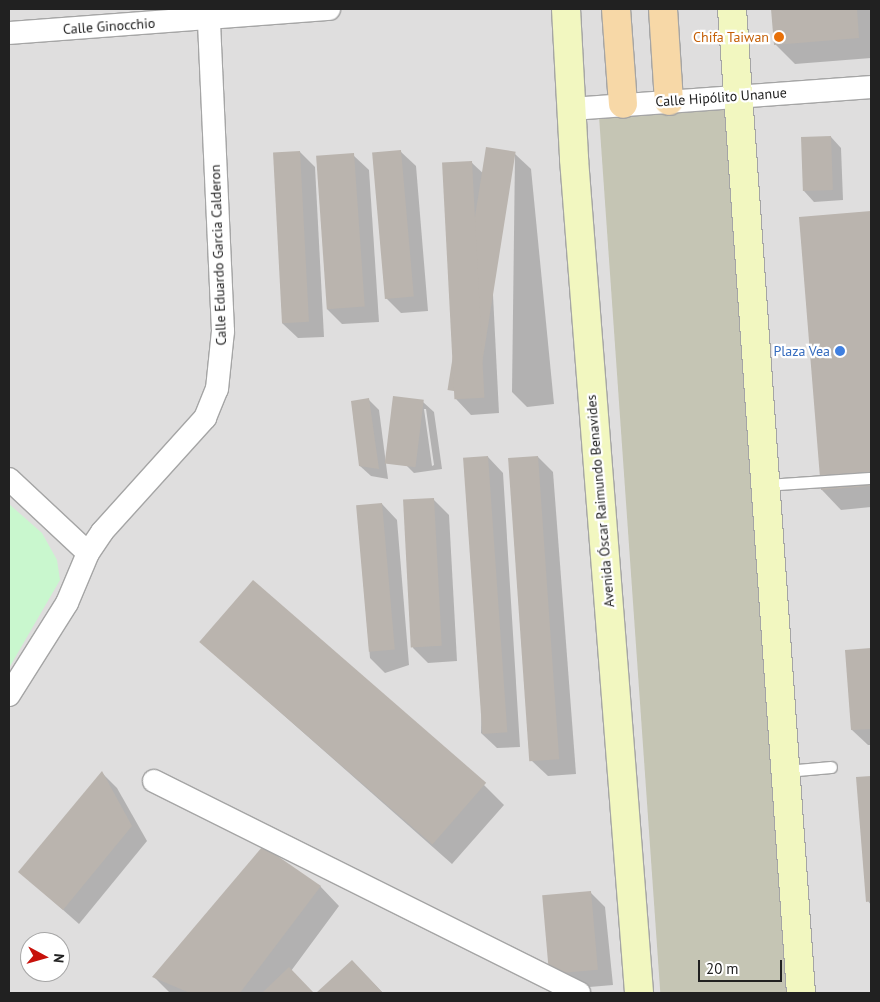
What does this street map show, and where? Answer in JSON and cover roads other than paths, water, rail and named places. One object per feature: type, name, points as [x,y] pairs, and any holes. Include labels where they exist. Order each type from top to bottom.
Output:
[{"type":"main road","name":"Avenida Óscar Raimundo Benavides","points":[[566,9],[639,993]]},
{"type":"main road","points":[[616,9],[623,104]]},
{"type":"main road","points":[[663,9],[669,101]]},
{"type":"main road","points":[[732,9],[801,993]]},
{"type":"street","name":"Calle Ginocchio","points":[[9,33],[329,9]]},
{"type":"street","name":"Calle Eduardo Garcia Calderon","points":[[9,695],[67,603],[88,553],[102,532],[205,418],[217,389],[223,331],[208,18]]},
{"type":"street","name":"Calle Hipólito Unanue","points":[[572,109],[871,87]]},
{"type":"street","points":[[9,479],[88,553]]},
{"type":"street","points":[[154,781],[580,993]]},
{"type":"lane","points":[[765,485],[871,478]]},
{"type":"lane","points":[[785,771],[831,768]]},
{"type":"place","name":"Chifa Taiwan","points":[[779,37]]},
{"type":"place","name":"Plaza Vea","points":[[840,351]]}]
